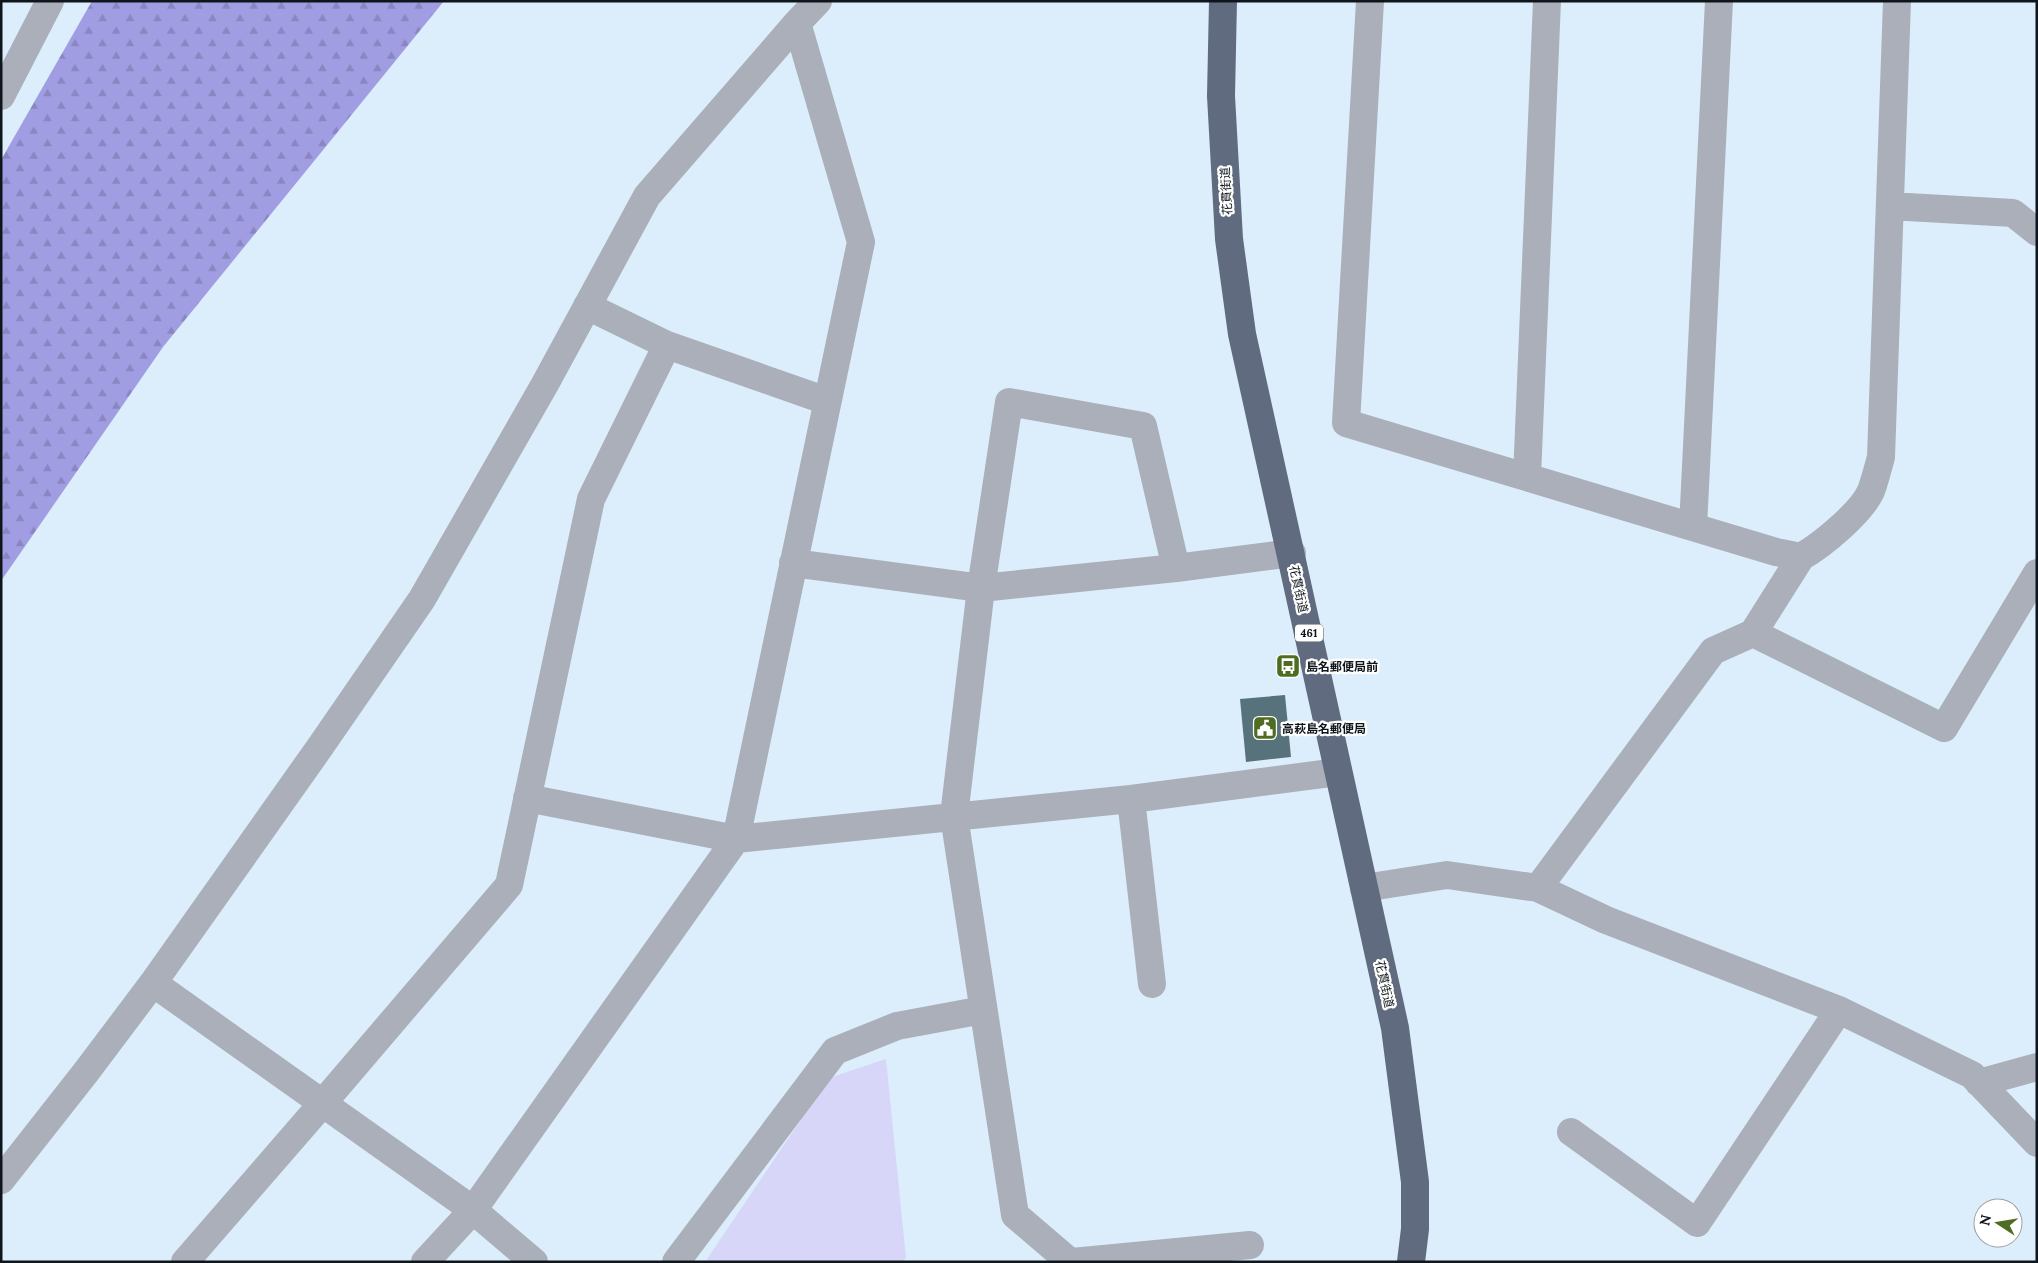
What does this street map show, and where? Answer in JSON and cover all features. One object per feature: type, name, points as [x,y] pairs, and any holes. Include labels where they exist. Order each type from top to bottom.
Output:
[{"type":"highway","name":"花貫街道","points":[[1223,1],[1221,96],[1229,239],[1242,334],[1292,553],[1395,1028],[1409,1124],[1415,1182],[1415,1229],[1411,1262]]},
{"type":"street","points":[[1,96],[50,1]]},
{"type":"street","points":[[1,1180],[86,1072],[152,983],[320,747],[422,599],[544,384],[647,196],[818,1]]},
{"type":"street","points":[[1370,1],[1346,423],[1776,552],[1801,557]]},
{"type":"street","points":[[1527,477],[1547,1]]},
{"type":"street","points":[[1694,527],[1719,1]]},
{"type":"street","points":[[1538,888],[1714,651],[1754,633],[1801,557],[1817,548],[1856,511],[1870,492],[1881,457],[1897,1]]},
{"type":"street","points":[[425,1262],[473,1210],[736,839],[861,242],[797,23]]},
{"type":"street","points":[[1890,206],[2013,213],[2037,232]]},
{"type":"street","points":[[587,306],[666,345],[827,401]]},
{"type":"street","points":[[185,1262],[322,1104],[508,884],[590,499],[666,345]]},
{"type":"street","points":[[1176,568],[1143,426],[1009,402],[981,588],[954,816],[1015,1215],[1071,1262],[1250,1245]]},
{"type":"street","points":[[793,563],[981,588],[1176,568],[1292,553]]},
{"type":"street","points":[[1754,633],[1944,728],[2037,574]]},
{"type":"street","points":[[527,798],[736,839],[1131,798],[1338,772]]},
{"type":"street","points":[[1131,798],[1152,984]]},
{"type":"street","points":[[1364,888],[1447,876],[1538,888],[1606,920],[1839,1010],[1972,1075],[2037,1143]]},
{"type":"street","points":[[152,983],[473,1210],[534,1262]]},
{"type":"street","points":[[676,1262],[835,1051],[897,1026],[983,1010]]},
{"type":"street","points":[[1571,1132],[1697,1223],[1839,1010]]},
{"type":"street","points":[[1980,1083],[2037,1067]]},
{"type":"green space","points":[[92,1],[444,1],[163,347],[1,581],[1,160]]},
{"type":"shaded area","points":[[886,1059],[906,1258],[902,1262],[709,1262],[707,1259],[829,1078]]},
{"type":"building","points":[[1285,695],[1291,757],[1246,762],[1240,699]]},
{"type":"place","name":"島名郵便局前","points":[[1288,666]]},
{"type":"place","name":"高萩島名郵便局","points":[[1265,728]]}]
